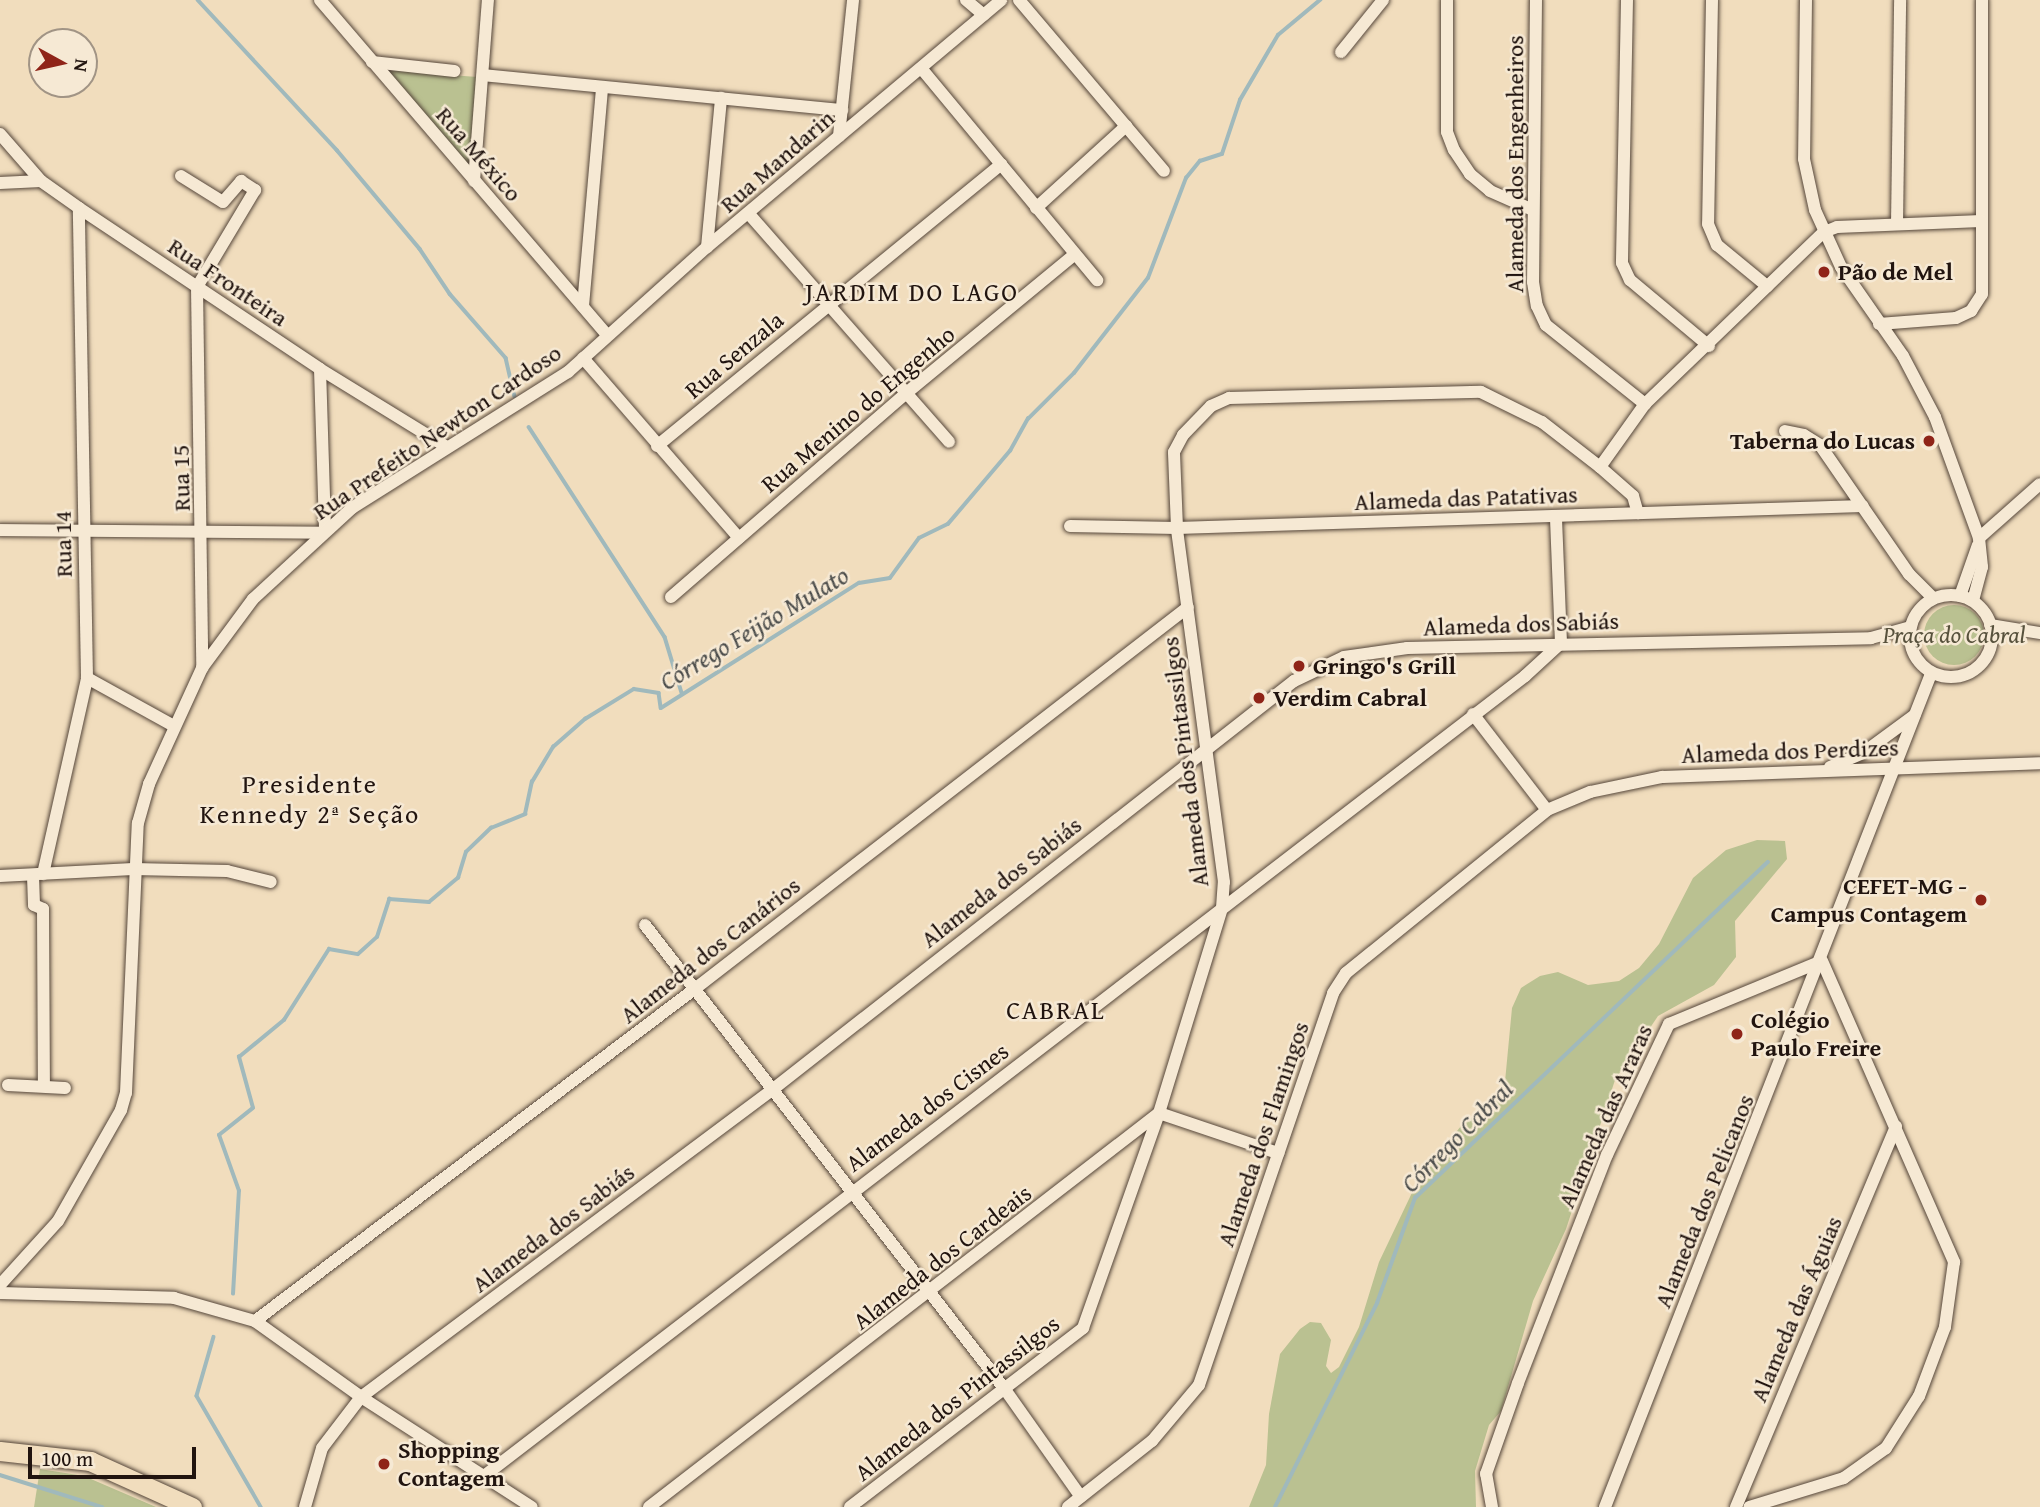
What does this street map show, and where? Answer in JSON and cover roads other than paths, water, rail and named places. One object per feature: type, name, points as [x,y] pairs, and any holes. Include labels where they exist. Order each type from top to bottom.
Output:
[{"type":"main road","points":[[0,1451],[90,1461],[192,1507]]},
{"type":"street","name":"Rua México","points":[[320,0],[607,335]]},
{"type":"street","points":[[474,181],[488,0]]},
{"type":"street","points":[[839,136],[853,0]]},
{"type":"street","points":[[966,0],[984,15]]},
{"type":"street","name":"Rua Mandarin","points":[[583,358],[707,247],[1001,0]]},
{"type":"street","points":[[1019,0],[1164,171]]},
{"type":"street","points":[[1341,52],[1383,0]]},
{"type":"street","points":[[1447,0],[1447,132],[1454,150],[1470,174],[1490,191],[1533,210]]},
{"type":"street","name":"Alameda dos Engenheiros","points":[[1536,0],[1533,282],[1541,316],[1645,404]]},
{"type":"street","points":[[1628,0],[1622,263],[1630,280],[1709,346]]},
{"type":"street","points":[[1712,0],[1707,224],[1717,245],[1767,286]]},
{"type":"street","points":[[1806,0],[1804,159],[1824,232],[1922,389],[1979,542],[1982,567],[1967,598]]},
{"type":"street","points":[[1897,224],[1899,0]]},
{"type":"street","points":[[1879,324],[1956,318],[1970,311],[1982,294],[1982,0]]},
{"type":"street","points":[[372,62],[455,71]]},
{"type":"street","points":[[921,68],[1074,256],[1097,280]]},
{"type":"street","points":[[483,75],[842,110]]},
{"type":"street","points":[[583,306],[602,88]]},
{"type":"street","points":[[707,247],[721,98]]},
{"type":"street","points":[[1036,208],[1126,125]]},
{"type":"street","name":"Rua Fronteira","points":[[0,134],[41,181],[79,208],[320,369],[447,447]]},
{"type":"street","name":"Rua Senzala","points":[[657,446],[1001,164]]},
{"type":"street","points":[[181,176],[223,202],[241,181],[255,190],[197,286]]},
{"type":"street","points":[[0,184],[41,181]]},
{"type":"street","name":"Rua 14","points":[[38,875],[87,678],[79,208]]},
{"type":"street","points":[[749,214],[829,304],[904,395],[949,442]]},
{"type":"street","points":[[1600,467],[1645,404],[1709,346],[1824,232],[1897,224],[1981,221]]},
{"type":"street","name":"Rua Menino do Engenho","points":[[671,597],[904,395],[1074,256]]},
{"type":"street","name":"Rua 15","points":[[197,286],[203,529],[202,668]]},
{"type":"street","points":[[583,358],[739,538]]},
{"type":"street","name":"Rua Prefeito Newton Cardoso","points":[[0,1285],[58,1221],[121,1110],[126,1093],[133,869],[138,823],[174,726],[202,668],[253,599],[323,531],[447,447],[520,405],[583,358]]},
{"type":"street","points":[[0,530],[323,531],[320,369]]},
{"type":"street","name":"Alameda dos Pintassilgos","points":[[850,1507],[1083,1328],[1159,1113],[1222,908],[1224,883],[1208,745],[1177,528],[1174,452],[1211,406],[1229,398],[1481,392],[1542,422],[1633,496],[1638,513]]},
{"type":"street","points":[[1785,431],[1804,435],[1820,445],[1909,574],[1933,598]]},
{"type":"street","points":[[1979,542],[2040,484]]},
{"type":"street","name":"Alameda das Patativas","points":[[1070,526],[1177,528],[1863,506]]},
{"type":"street","points":[[1556,517],[1561,643]]},
{"type":"street","points":[[1909,574],[1922,608]]},
{"type":"street","points":[[1933,598],[1967,598],[1990,625],[1992,643],[1974,671],[1950,678],[1931,674],[1918,662],[1911,645],[1911,627],[1922,608],[1933,598]]},
{"type":"street","name":"Alameda dos Canários","points":[[255,1321],[696,988],[1188,607]]},
{"type":"street","points":[[1990,625],[2024,633]]},
{"type":"street","name":"Alameda dos Sabiás","points":[[1881,637],[1911,627]]},
{"type":"street","points":[[1992,643],[2024,633],[2040,632]]},
{"type":"street","name":"Alameda dos Sabiás","points":[[305,1507],[323,1448],[361,1397],[772,1090],[1208,745],[1294,681],[1344,657],[1407,648],[1881,637],[1911,645]]},
{"type":"street","name":"Alameda dos Cisnes","points":[[484,1476],[1473,714],[1561,643]]},
{"type":"street","name":"Alameda dos Pelicanos","points":[[1605,1507],[1822,961],[1931,674]]},
{"type":"street","points":[[87,678],[174,726]]},
{"type":"street","points":[[1473,714],[1547,810]]},
{"type":"street","points":[[1823,771],[1863,753],[1916,715]]},
{"type":"street","name":"Alameda dos Perdizes","points":[[1547,810],[1590,792],[1662,777],[2040,763]]},
{"type":"street","name":"Alameda dos Flamingos","points":[[1068,1507],[1152,1441],[1199,1385],[1333,993],[1346,974],[1547,810]]},
{"type":"street","points":[[0,876],[133,869],[227,871],[271,882]]},
{"type":"street","points":[[38,875],[34,905],[43,909],[44,1085]]},
{"type":"street","points":[[645,925],[853,1191],[929,1295],[1004,1388],[1081,1497]]},
{"type":"street","points":[[1749,1507],[1844,1478],[1886,1448],[1919,1396],[1945,1327],[1954,1262],[1822,961]]},
{"type":"street","name":"Alameda das Araras","points":[[1492,1507],[1486,1474],[1518,1383],[1607,1155],[1668,1024],[1822,961]]},
{"type":"street","points":[[8,1085],[65,1088]]},
{"type":"street","points":[[1159,1113],[1278,1153]]},
{"type":"street","name":"Alameda dos Cardeais","points":[[649,1507],[929,1295],[1159,1113]]},
{"type":"street","name":"Alameda das Águias","points":[[1736,1507],[1896,1126]]},
{"type":"street","points":[[0,1293],[174,1298],[255,1321],[361,1397],[533,1507]]},
{"type":"waterway","points":[[198,0],[337,150],[420,249],[450,294],[506,358],[515,396]]},
{"type":"waterway","name":"Córrego Feijão Mulato","points":[[233,1294],[239,1191],[219,1135],[253,1108],[239,1057],[284,1020],[329,949],[358,954],[377,937],[389,899],[429,902],[458,878],[466,852],[491,828],[525,814],[532,782],[553,747],[585,719],[634,689],[659,693],[661,708],[859,583],[890,578],[919,538],[948,524],[1010,451],[1028,419],[1074,373],[1148,278],[1186,178],[1200,161],[1222,154],[1240,100],[1278,35],[1320,0]]},
{"type":"waterway","points":[[529,427],[665,637],[682,693]]},
{"type":"waterway","name":"Córrego Cabral","points":[[1275,1507],[1377,1303],[1415,1198],[1768,862]]},
{"type":"waterway","name":"Córrego Feijão Mulato","points":[[214,1337],[197,1396],[261,1507]]},
{"type":"waterway","name":"Córrego Feijão Mulato","points":[[0,1475],[102,1507]]},
{"type":"place","name":"Pão de Mel","points":[[1824,272]]},
{"type":"place","name":"Taberna do Lucas","points":[[1929,441]]},
{"type":"place","name":"Gringo's Grill","points":[[1299,666]]},
{"type":"place","name":"Verdim Cabral","points":[[1259,698]]},
{"type":"place","name":"CEFET-MG - Campus Contagem","points":[[1981,900]]},
{"type":"place","name":"Colégio Paulo Freire","points":[[1737,1034]]},
{"type":"place","name":"Shopping Contagem","points":[[384,1464]]},
{"type":"district","name":"JARDIM DO LAGO","points":[[912,292]]},
{"type":"district","name":"Presidente Kennedy 2ª Seção","points":[[310,799]]},
{"type":"district","name":"CABRAL","points":[[1056,1010]]},
{"type":"park label","name":"Praça do Cabral","points":[[1954,635]]}]
